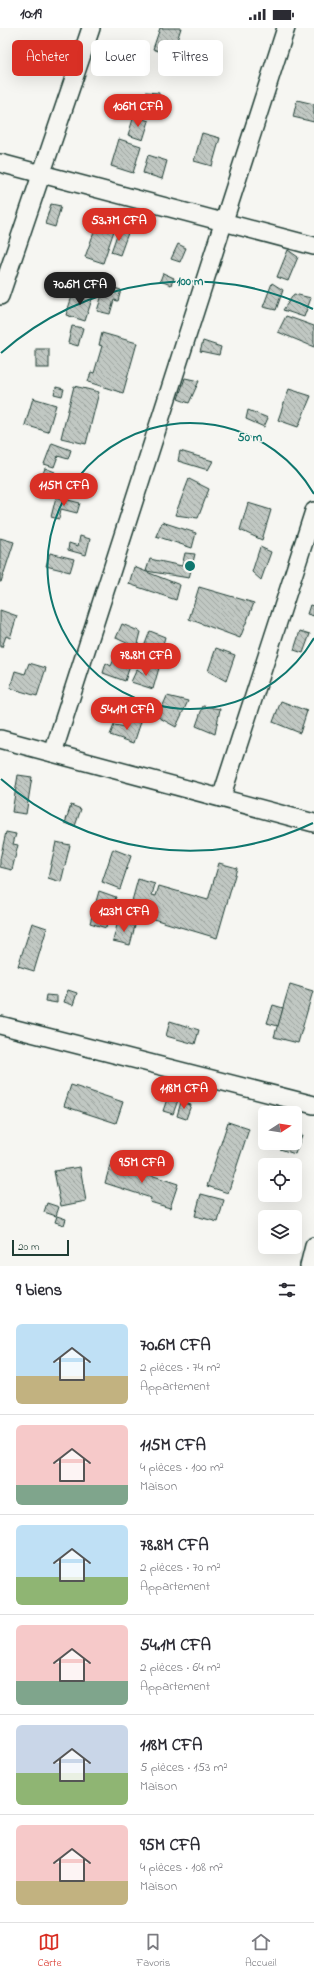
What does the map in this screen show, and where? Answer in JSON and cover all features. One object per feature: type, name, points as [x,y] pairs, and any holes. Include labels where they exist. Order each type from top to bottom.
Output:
[{"type":"street","points":[[0,296],[91,28]]},
{"type":"street","points":[[53,753],[286,28]]},
{"type":"street","points":[[0,163],[314,246]]},
{"type":"street","points":[[221,798],[314,511]]},
{"type":"street","points":[[0,739],[314,823]]},
{"type":"street","points":[[0,1024],[314,1105]]},
{"type":"street","points":[[308,1266],[314,1246]]},
{"type":"building","points":[[160,28],[181,28],[177,40],[158,40],[158,51],[153,49]]},
{"type":"building","points":[[146,92],[159,93],[159,101],[145,100]]},
{"type":"building","points":[[297,100],[314,104],[314,122],[293,117]]},
{"type":"building","points":[[134,116],[149,121],[143,140],[128,135]]},
{"type":"building","points":[[202,133],[220,138],[212,166],[194,161]]},
{"type":"building","points":[[119,139],[141,146],[133,173],[111,166]]},
{"type":"building","points":[[148,155],[167,161],[162,179],[143,173]]},
{"type":"building","points":[[51,204],[61,206],[55,227],[45,224]]},
{"type":"building","points":[[100,216],[117,222],[103,263],[85,257]]},
{"type":"building","points":[[119,229],[128,233],[120,255],[111,252]]},
{"type":"building","points":[[178,244],[186,248],[180,262],[171,259]]},
{"type":"building","points":[[288,250],[298,257],[288,281],[277,277]]},
{"type":"building","points":[[163,273],[174,278],[171,285],[160,281]]},
{"type":"building","points":[[272,283],[283,290],[276,310],[263,307]]},
{"type":"building","points":[[105,285],[121,290],[118,301],[114,300],[110,314],[97,311]]},
{"type":"building","points":[[74,290],[93,296],[85,321],[66,315]]},
{"type":"building","points":[[294,294],[311,298],[304,317],[283,310]]},
{"type":"building","points":[[286,316],[314,326],[314,347],[278,332]]},
{"type":"building","points":[[72,326],[83,328],[78,346],[68,343]]},
{"type":"building","points":[[102,333],[137,343],[123,393],[88,382],[91,372],[94,373],[102,346],[99,345]]},
{"type":"building","points":[[203,341],[221,347],[219,355],[200,351]]},
{"type":"building","points":[[36,349],[49,349],[49,368],[36,368]]},
{"type":"building","points":[[185,378],[199,381],[189,403],[178,399]]},
{"type":"building","points":[[74,386],[99,392],[86,444],[61,438]]},
{"type":"building","points":[[56,387],[64,389],[62,396],[54,394]]},
{"type":"building","points":[[289,389],[311,396],[298,427],[278,420]]},
{"type":"building","points":[[33,398],[56,405],[48,432],[25,425]]},
{"type":"building","points":[[248,410],[268,418],[264,427],[246,419]]},
{"type":"building","points":[[52,443],[71,450],[68,459],[58,456],[54,467],[44,464]]},
{"type":"building","points":[[180,451],[213,461],[208,470],[178,461]]},
{"type":"building","points":[[45,468],[55,472],[52,479],[63,483],[59,493],[39,485]]},
{"type":"building","points":[[189,479],[209,489],[198,518],[175,515]]},
{"type":"building","points":[[56,497],[80,503],[77,513],[61,509],[59,519],[51,517]]},
{"type":"building","points":[[248,503],[271,510],[262,540],[240,530]]},
{"type":"building","points":[[162,522],[196,533],[192,548],[156,536]]},
{"type":"building","points":[[80,536],[90,539],[86,555],[68,550],[69,543],[78,546]]},
{"type":"building","points":[[0,538],[14,542],[1,582],[0,582]]},
{"type":"building","points":[[260,547],[271,552],[261,580],[252,572]]},
{"type":"building","points":[[50,553],[74,559],[70,572],[46,566]]},
{"type":"building","points":[[185,553],[195,554],[189,578],[146,571],[150,559],[182,566]]},
{"type":"building","points":[[134,567],[180,585],[176,600],[129,584]]},
{"type":"building","points":[[199,587],[254,603],[240,638],[189,619]]},
{"type":"building","points":[[310,605],[314,606],[314,616],[307,614]]},
{"type":"building","points":[[0,610],[17,616],[10,638],[6,636],[2,647],[0,647]]},
{"type":"building","points":[[122,624],[141,632],[137,648],[116,638]]},
{"type":"building","points":[[150,631],[165,637],[160,655],[142,652]]},
{"type":"building","points":[[300,631],[310,634],[303,653],[294,650]]},
{"type":"building","points":[[216,648],[235,655],[226,681],[208,671]]},
{"type":"building","points":[[115,657],[132,660],[125,681],[103,673],[106,663],[111,666]]},
{"type":"building","points":[[29,663],[46,668],[37,696],[10,688],[15,671],[25,674]]},
{"type":"building","points":[[147,666],[159,668],[153,689],[131,682],[137,669],[144,674]]},
{"type":"building","points":[[167,696],[188,701],[176,727],[158,717]]},
{"type":"building","points":[[281,701],[307,711],[300,733],[273,722]]},
{"type":"building","points":[[203,706],[220,709],[215,734],[196,726]]},
{"type":"building","points":[[131,719],[141,722],[134,743],[110,735],[114,725],[126,727]]},
{"type":"building","points":[[18,775],[32,777],[26,814],[12,812]]},
{"type":"building","points":[[71,805],[81,809],[75,826],[65,823]]},
{"type":"building","points":[[6,832],[16,834],[13,844],[18,845],[12,870],[0,867],[0,859]]},
{"type":"building","points":[[56,842],[70,845],[61,882],[48,878]]},
{"type":"building","points":[[113,849],[131,856],[120,889],[102,882]]},
{"type":"building","points":[[219,863],[237,868],[217,938],[150,918],[153,907],[149,906],[146,917],[129,912],[138,879],[155,884],[152,895],[156,896],[159,886],[208,900]]},
{"type":"building","points":[[99,891],[116,897],[106,928],[90,923]]},
{"type":"building","points":[[118,921],[135,926],[130,945],[113,941]]},
{"type":"building","points":[[32,923],[47,928],[34,971],[18,966]]},
{"type":"building","points":[[290,984],[313,991],[298,1043],[274,1037]]},
{"type":"building","points":[[68,990],[77,993],[73,1005],[64,1002]]},
{"type":"building","points":[[46,995],[57,996],[57,1003],[45,1001]]},
{"type":"building","points":[[273,1005],[283,1008],[278,1026],[267,1023]]},
{"type":"building","points":[[170,1021],[199,1030],[195,1044],[166,1036]]},
{"type":"building","points":[[71,1085],[123,1102],[116,1123],[64,1106]]},
{"type":"building","points":[[168,1096],[178,1100],[173,1114],[163,1111]]},
{"type":"building","points":[[181,1102],[191,1105],[186,1119],[177,1116]]},
{"type":"building","points":[[228,1122],[249,1129],[228,1193],[207,1186]]},
{"type":"building","points":[[283,1150],[296,1150],[295,1154]]},
{"type":"building","points":[[111,1162],[178,1184],[170,1208],[150,1202],[151,1198],[105,1183]]},
{"type":"building","points":[[80,1167],[86,1201],[61,1206],[54,1171]]},
{"type":"building","points":[[201,1194],[224,1200],[218,1222],[195,1216]]},
{"type":"building","points":[[47,1203],[59,1207],[56,1216],[44,1212]]},
{"type":"building","points":[[57,1216],[66,1219],[64,1225],[55,1222]]}]
